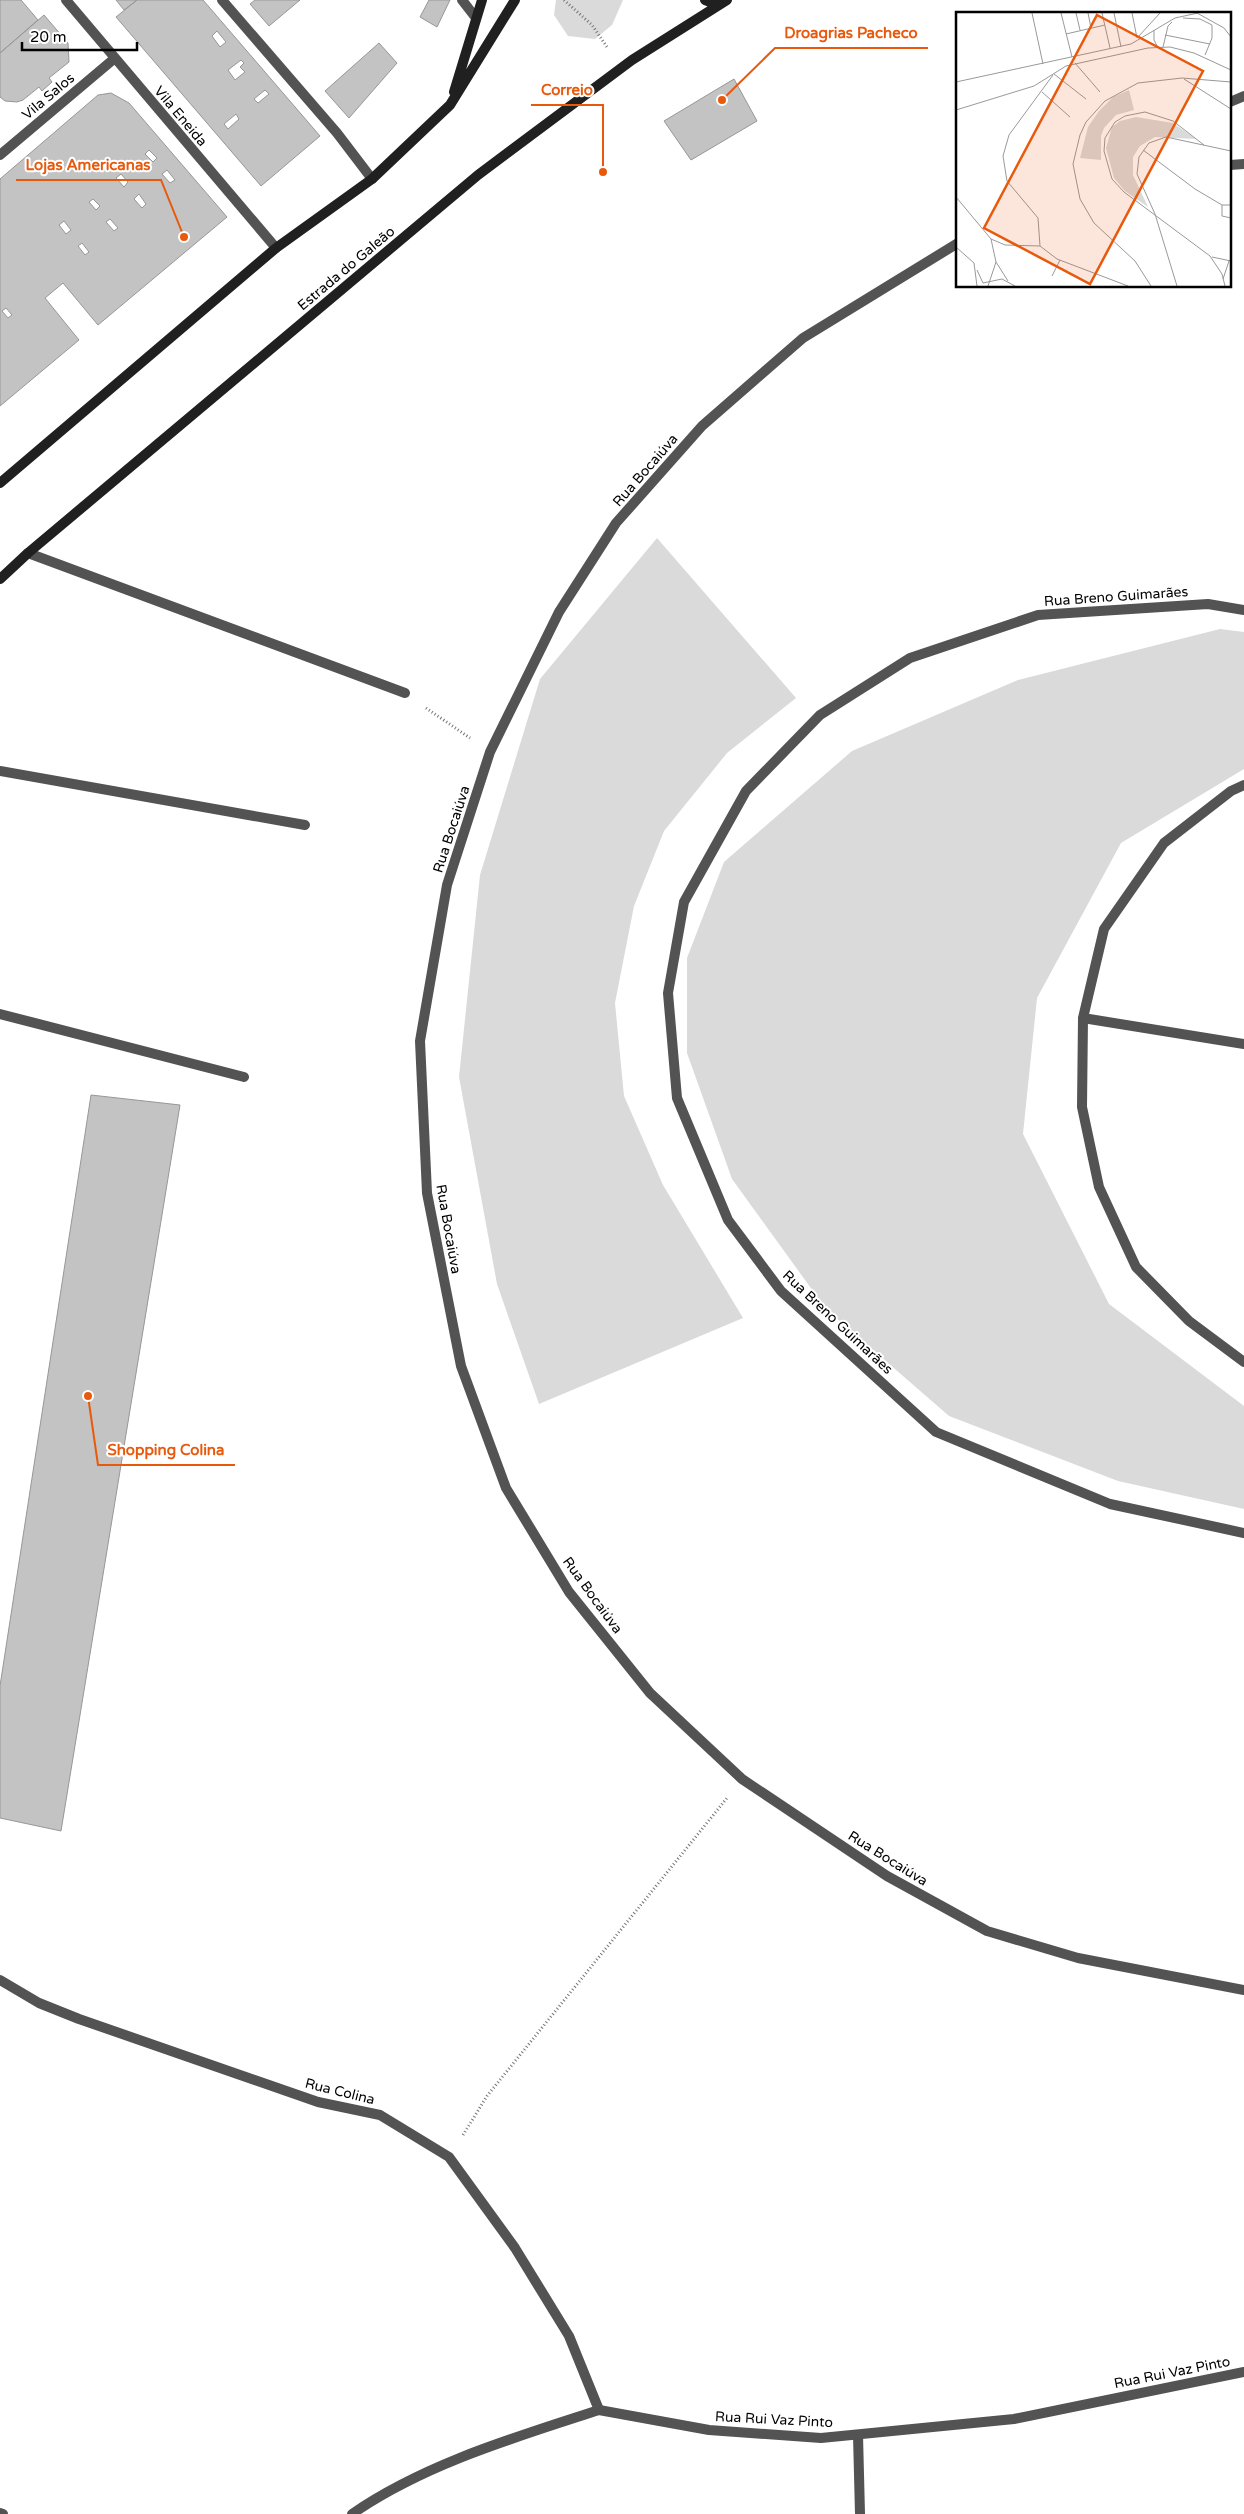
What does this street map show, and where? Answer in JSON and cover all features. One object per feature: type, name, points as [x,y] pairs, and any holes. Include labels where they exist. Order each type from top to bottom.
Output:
[{"type":"main road","points":[[450,105],[482,0]]},
{"type":"main road","points":[[0,483],[276,248],[372,178],[450,105],[515,0]]},
{"type":"main road","points":[[705,0],[723,3]]},
{"type":"main road","name":"Estrada do Galeão","points":[[0,579],[28,553],[478,175],[632,60],[723,3]]},
{"type":"street","name":"Vila Eneida","points":[[66,0],[276,248]]},
{"type":"street","points":[[222,0],[337,133],[372,178]]},
{"type":"street","points":[[462,0],[476,18]]},
{"type":"street","name":"Vila Salos","points":[[2,148],[114,58]]},
{"type":"street","points":[[1232,101],[1244,96]]},
{"type":"street","name":"Rua Bocaiúva","points":[[956,245],[803,338],[702,426],[616,523],[559,612],[490,752],[447,885],[420,1041],[427,1193],[460,1366],[506,1488],[569,1592],[650,1693],[742,1779],[887,1876],[987,1931],[1078,1958],[1244,1990]]},
{"type":"street","points":[[28,553],[404,694]]},
{"type":"street","name":"Rua Breno Guimarães","points":[[1244,610],[1208,604],[1038,615],[910,658],[820,715],[746,791],[684,902],[668,993],[677,1098],[728,1220],[781,1291],[936,1432],[1110,1504],[1244,1532]]},
{"type":"street","points":[[0,771],[305,825]]},
{"type":"street","points":[[1244,785],[1231,791],[1164,843],[1104,929],[1083,1018],[1082,1107],[1098,1188],[1136,1268],[1188,1320],[1244,1362]]},
{"type":"street","points":[[0,1014],[244,1077]]},
{"type":"street","points":[[1083,1018],[1244,1044]]},
{"type":"street","name":"Rua Colina","points":[[0,1980],[39,2003],[79,2019],[318,2102],[380,2115],[449,2157],[515,2248],[569,2336],[599,2410]]},
{"type":"street","name":"Rua Rui Vaz Pinto","points":[[352,2514],[369,2502],[466,2454],[599,2410],[709,2430],[821,2438],[1014,2419],[1244,2372]]},
{"type":"street","points":[[858,2435],[860,2514]]},
{"type":"path","points":[[564,0],[592,25],[612,54]]},
{"type":"path","points":[[404,694],[490,752]]},
{"type":"path","points":[[449,2157],[487,2096],[742,1779]]},
{"type":"shaded area","points":[[556,0],[623,0],[612,25],[595,39],[568,36],[554,15]]},
{"type":"shaded area","points":[[657,538],[796,698],[727,753],[664,831],[634,906],[615,1003],[624,1096],[663,1185],[743,1318],[539,1404],[497,1284],[459,1077],[480,875],[540,679]]},
{"type":"shaded area","points":[[1220,629],[1244,632],[1244,769],[1121,843],[1037,998],[1023,1134],[1109,1304],[1244,1406],[1244,1509],[1118,1481],[949,1416],[826,1309],[732,1179],[687,1053],[687,958],[724,862],[852,751],[1018,680]]},
{"type":"building","points":[[0,0],[21,0],[38,20],[0,53]]},
{"type":"building","points":[[116,0],[137,0],[124,10]]},
{"type":"building","points":[[137,0],[203,0],[320,136],[261,186],[116,17]],"holes":[[[217,31],[226,42],[220,47],[212,36]],[[241,60],[244,63],[240,67],[245,72],[235,80],[228,70]],[[265,90],[269,94],[258,103],[254,99]],[[236,114],[239,119],[228,129],[224,124]]]},
{"type":"building","points":[[255,0],[300,0],[269,26],[250,4]]},
{"type":"building","points":[[429,0],[450,0],[437,27],[420,17]]},
{"type":"building","points":[[44,15],[68,43],[69,62],[49,78],[52,82],[42,91],[39,87],[23,100],[17,102],[5,101],[0,97],[0,53]]},
{"type":"building","points":[[379,43],[397,63],[349,118],[325,91]]},
{"type":"building","points":[[734,79],[757,121],[691,160],[664,121]]},
{"type":"building","points":[[111,93],[129,103],[227,217],[98,325],[63,283],[45,298],[79,340],[0,406],[0,179],[98,95]],"holes":[[[149,150],[157,158],[153,162],[145,154]],[[167,170],[175,180],[170,183],[162,174]],[[121,174],[128,182],[124,187],[116,178]],[[139,194],[146,204],[142,208],[134,199]],[[93,199],[100,206],[96,210],[89,202]],[[110,219],[118,228],[114,231],[106,222]],[[64,221],[71,230],[66,234],[59,225]],[[82,243],[89,252],[85,255],[78,246]],[[6,308],[12,315],[8,318],[2,311]]]},
{"type":"building","points":[[91,1095],[180,1105],[61,1831],[0,1818],[0,1686]]},
{"type":"place","name":"Droagrias Pacheco","points":[[722,100]]},
{"type":"place","name":"Correio","points":[[603,172]]},
{"type":"place","name":"Lojas Americanas","points":[[184,237]]},
{"type":"place","name":"Shopping Colina","points":[[88,1396]]}]
